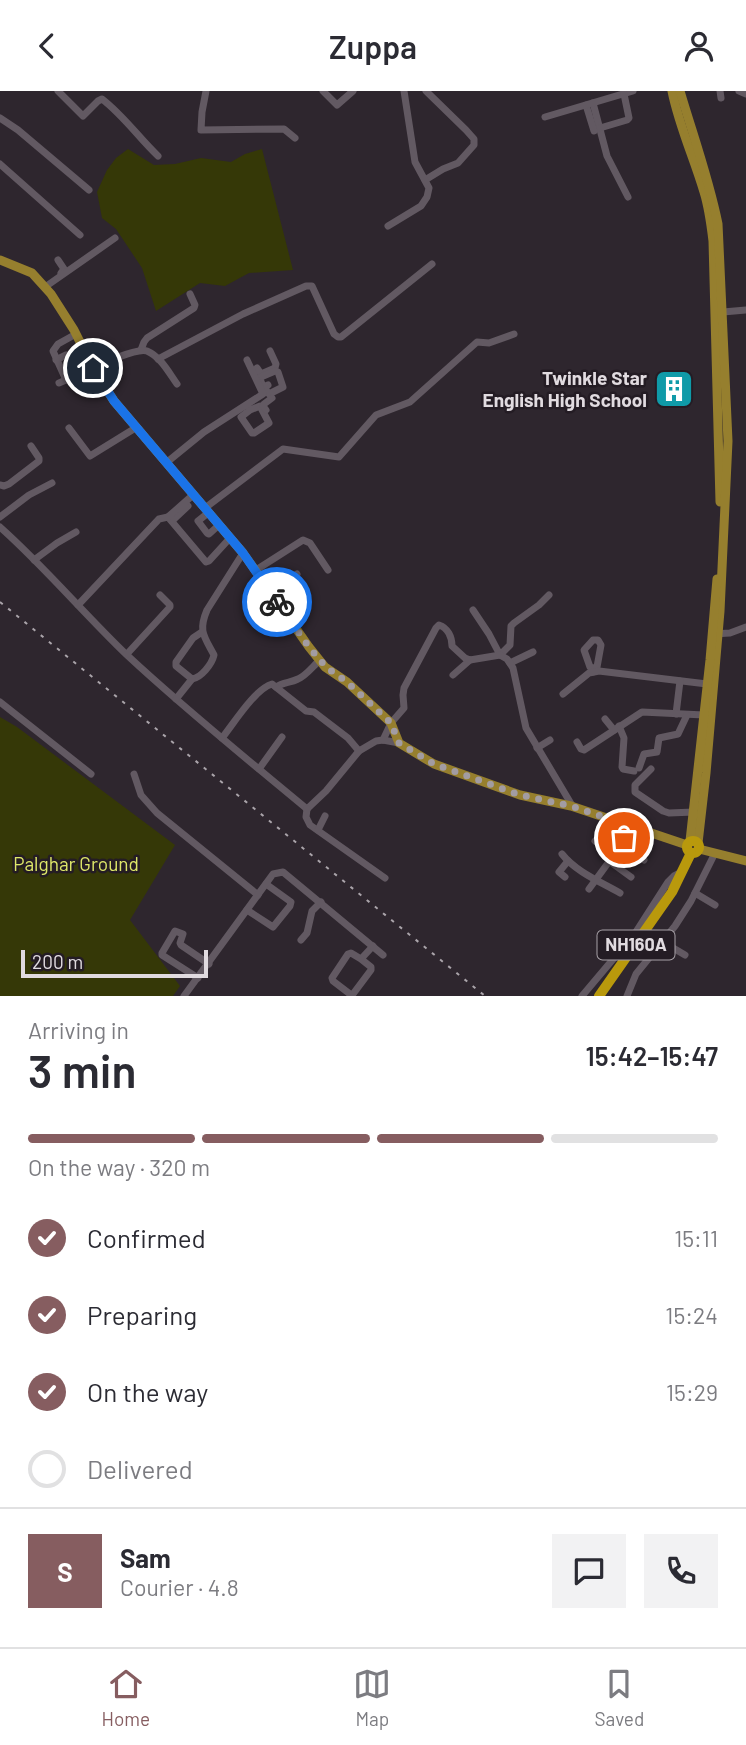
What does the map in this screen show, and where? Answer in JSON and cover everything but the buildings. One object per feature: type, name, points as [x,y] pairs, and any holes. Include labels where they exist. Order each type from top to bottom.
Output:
[{"type":"highway","name":"NH160A","points":[[599,996],[672,893],[693,846]]},
{"type":"main road","points":[[673,91],[679,120],[704,189],[709,213],[720,332],[722,398],[715,634],[706,773],[693,846]]},
{"type":"main road","points":[[680,91],[712,192],[716,213],[723,312],[720,332]]},
{"type":"main road","points":[[0,260],[32,273],[51,294],[114,401],[243,553],[326,667],[347,682],[395,726],[399,743],[434,764],[520,795],[573,807],[746,861]]},
{"type":"main road","points":[[693,846],[707,684],[715,634]]},
{"type":"street","points":[[58,91],[83,116],[102,99],[158,156]]},
{"type":"street","points":[[206,91],[201,130],[284,129],[295,138]]},
{"type":"street","points":[[323,91],[337,105],[353,91]]},
{"type":"street","points":[[388,226],[421,206],[429,188],[415,162],[404,91]]},
{"type":"street","points":[[425,180],[458,163],[474,145],[474,139],[426,91]]},
{"type":"street","points":[[545,117],[633,91]]},
{"type":"street","points":[[739,91],[746,94]]},
{"type":"street","points":[[597,130],[627,120],[629,117],[624,94]]},
{"type":"street","points":[[590,104],[607,156],[628,197]]},
{"type":"street","points":[[0,118],[89,190]]},
{"type":"street","points":[[0,164],[80,235]]},
{"type":"street","points":[[44,286],[115,238]]},
{"type":"street","points":[[44,286],[64,271],[58,260]]},
{"type":"street","points":[[158,359],[243,314],[306,286],[312,286],[334,334],[341,337],[432,264]]},
{"type":"street","points":[[141,350],[147,338],[194,308],[190,294]]},
{"type":"street","points":[[723,312],[746,310]]},
{"type":"street","points":[[76,334],[54,349],[62,382],[141,350],[158,359],[177,384]]},
{"type":"street","points":[[219,525],[209,534],[198,521],[206,511],[284,449],[339,457],[376,415],[411,402],[477,342],[489,343],[514,334]]},
{"type":"street","points":[[254,369],[261,374],[275,367],[270,351]]},
{"type":"street","points":[[56,360],[66,355]]},
{"type":"street","points":[[249,360],[264,389],[272,398]]},
{"type":"street","points":[[166,463],[204,432],[248,407],[264,389]]},
{"type":"street","points":[[271,417],[263,406],[281,393]]},
{"type":"street","points":[[69,428],[90,456],[137,427]]},
{"type":"street","points":[[0,485],[9,484],[39,461],[31,446]]},
{"type":"street","points":[[0,517],[29,495],[52,483]]},
{"type":"street","points":[[170,519],[193,495]]},
{"type":"street","points":[[78,605],[159,519],[170,519],[188,506]]},
{"type":"street","points":[[170,519],[206,562],[230,538]]},
{"type":"street","points":[[1,531],[28,552],[127,654],[176,699],[307,809]]},
{"type":"street","points":[[34,560],[76,532]]},
{"type":"street","points":[[256,570],[303,540],[310,543],[328,570]]},
{"type":"street","points":[[176,699],[192,679],[197,679],[212,662],[214,655],[202,632],[203,620],[243,553]]},
{"type":"street","points":[[270,591],[297,574]]},
{"type":"street","points":[[453,675],[470,660],[500,655],[510,645],[511,626],[549,595]]},
{"type":"street","points":[[127,654],[170,607],[160,596]]},
{"type":"street","points":[[472,610],[500,655],[510,663],[526,728],[573,807]]},
{"type":"street","points":[[383,740],[395,726],[404,708],[404,688],[439,625],[451,636],[455,651],[470,660]]},
{"type":"street","points":[[715,634],[730,633],[746,627]]},
{"type":"street","points":[[192,679],[176,666],[176,662],[193,638],[202,632]]},
{"type":"street","points":[[510,663],[533,652]]},
{"type":"street","points":[[276,687],[301,677],[320,660]]},
{"type":"street","points":[[563,694],[593,670],[707,684]]},
{"type":"street","points":[[676,714],[680,681]]},
{"type":"street","points":[[222,738],[252,701],[272,684],[306,711],[314,712],[348,737],[359,751]]},
{"type":"street","points":[[0,702],[91,774]]},
{"type":"street","points":[[576,742],[584,750],[642,712],[704,715]]},
{"type":"street","points":[[605,719],[617,728],[624,738],[622,769],[636,769],[644,754],[657,752],[659,738],[678,734],[687,715]]},
{"type":"street","points":[[259,769],[282,737]]},
{"type":"street","points":[[537,748],[550,740]]},
{"type":"street","points":[[385,878],[308,823],[306,817],[307,809],[326,791],[359,751],[376,741],[399,743]]},
{"type":"street","points":[[651,769],[635,785],[635,792],[668,813],[694,812]]},
{"type":"street","points":[[134,774],[141,795],[157,813],[258,895]]},
{"type":"street","points":[[318,830],[325,816]]},
{"type":"street","points":[[589,889],[621,845],[628,825]]},
{"type":"street","points":[[595,841],[615,854]]},
{"type":"street","points":[[621,845],[644,860]]},
{"type":"street","points":[[562,853],[568,861],[620,893]]},
{"type":"street","points":[[627,996],[636,974],[663,942],[695,893],[715,853]]},
{"type":"street","points":[[565,877],[559,872],[568,861]]},
{"type":"street","points":[[609,862],[631,877]]},
{"type":"street","points":[[184,996],[273,874],[283,871],[383,955]]},
{"type":"street","points":[[582,996],[636,932],[668,881],[681,873]]},
{"type":"street","points":[[247,910],[273,927],[291,904],[266,884]]},
{"type":"street","points":[[695,893],[715,905]]},
{"type":"street","points":[[301,940],[307,933],[312,911],[321,902]]},
{"type":"street","points":[[198,978],[162,955],[175,931],[183,935],[181,945],[209,964]]},
{"type":"street","points":[[663,942],[685,955]]},
{"type":"street","points":[[361,959],[373,946]]},
{"type":"street","points":[[348,954],[361,959],[371,970],[353,994],[350,994],[332,978],[348,954]]},
{"type":"green space","points":[[128,149],[154,165],[175,164],[201,158],[231,162],[262,149],[293,270],[249,273],[225,286],[200,283],[156,311],[142,268],[116,229],[102,218],[97,192],[107,170],[116,158]]},
{"type":"green space","name":"Palghar Ground","points":[[0,717],[175,845],[130,920],[180,986],[173,996],[0,996]]},
{"type":"railway","points":[[0,602],[485,996]]},
{"type":"way so far","points":[[277,602],[326,667],[347,682],[391,723],[399,743],[434,764],[520,795],[571,806],[628,825],[624,838]]},
{"type":"place","name":"Twinkle Star English High School","points":[[674,389]]},
{"type":"route","points":[[93,368],[114,401],[243,553],[277,602]]}]
